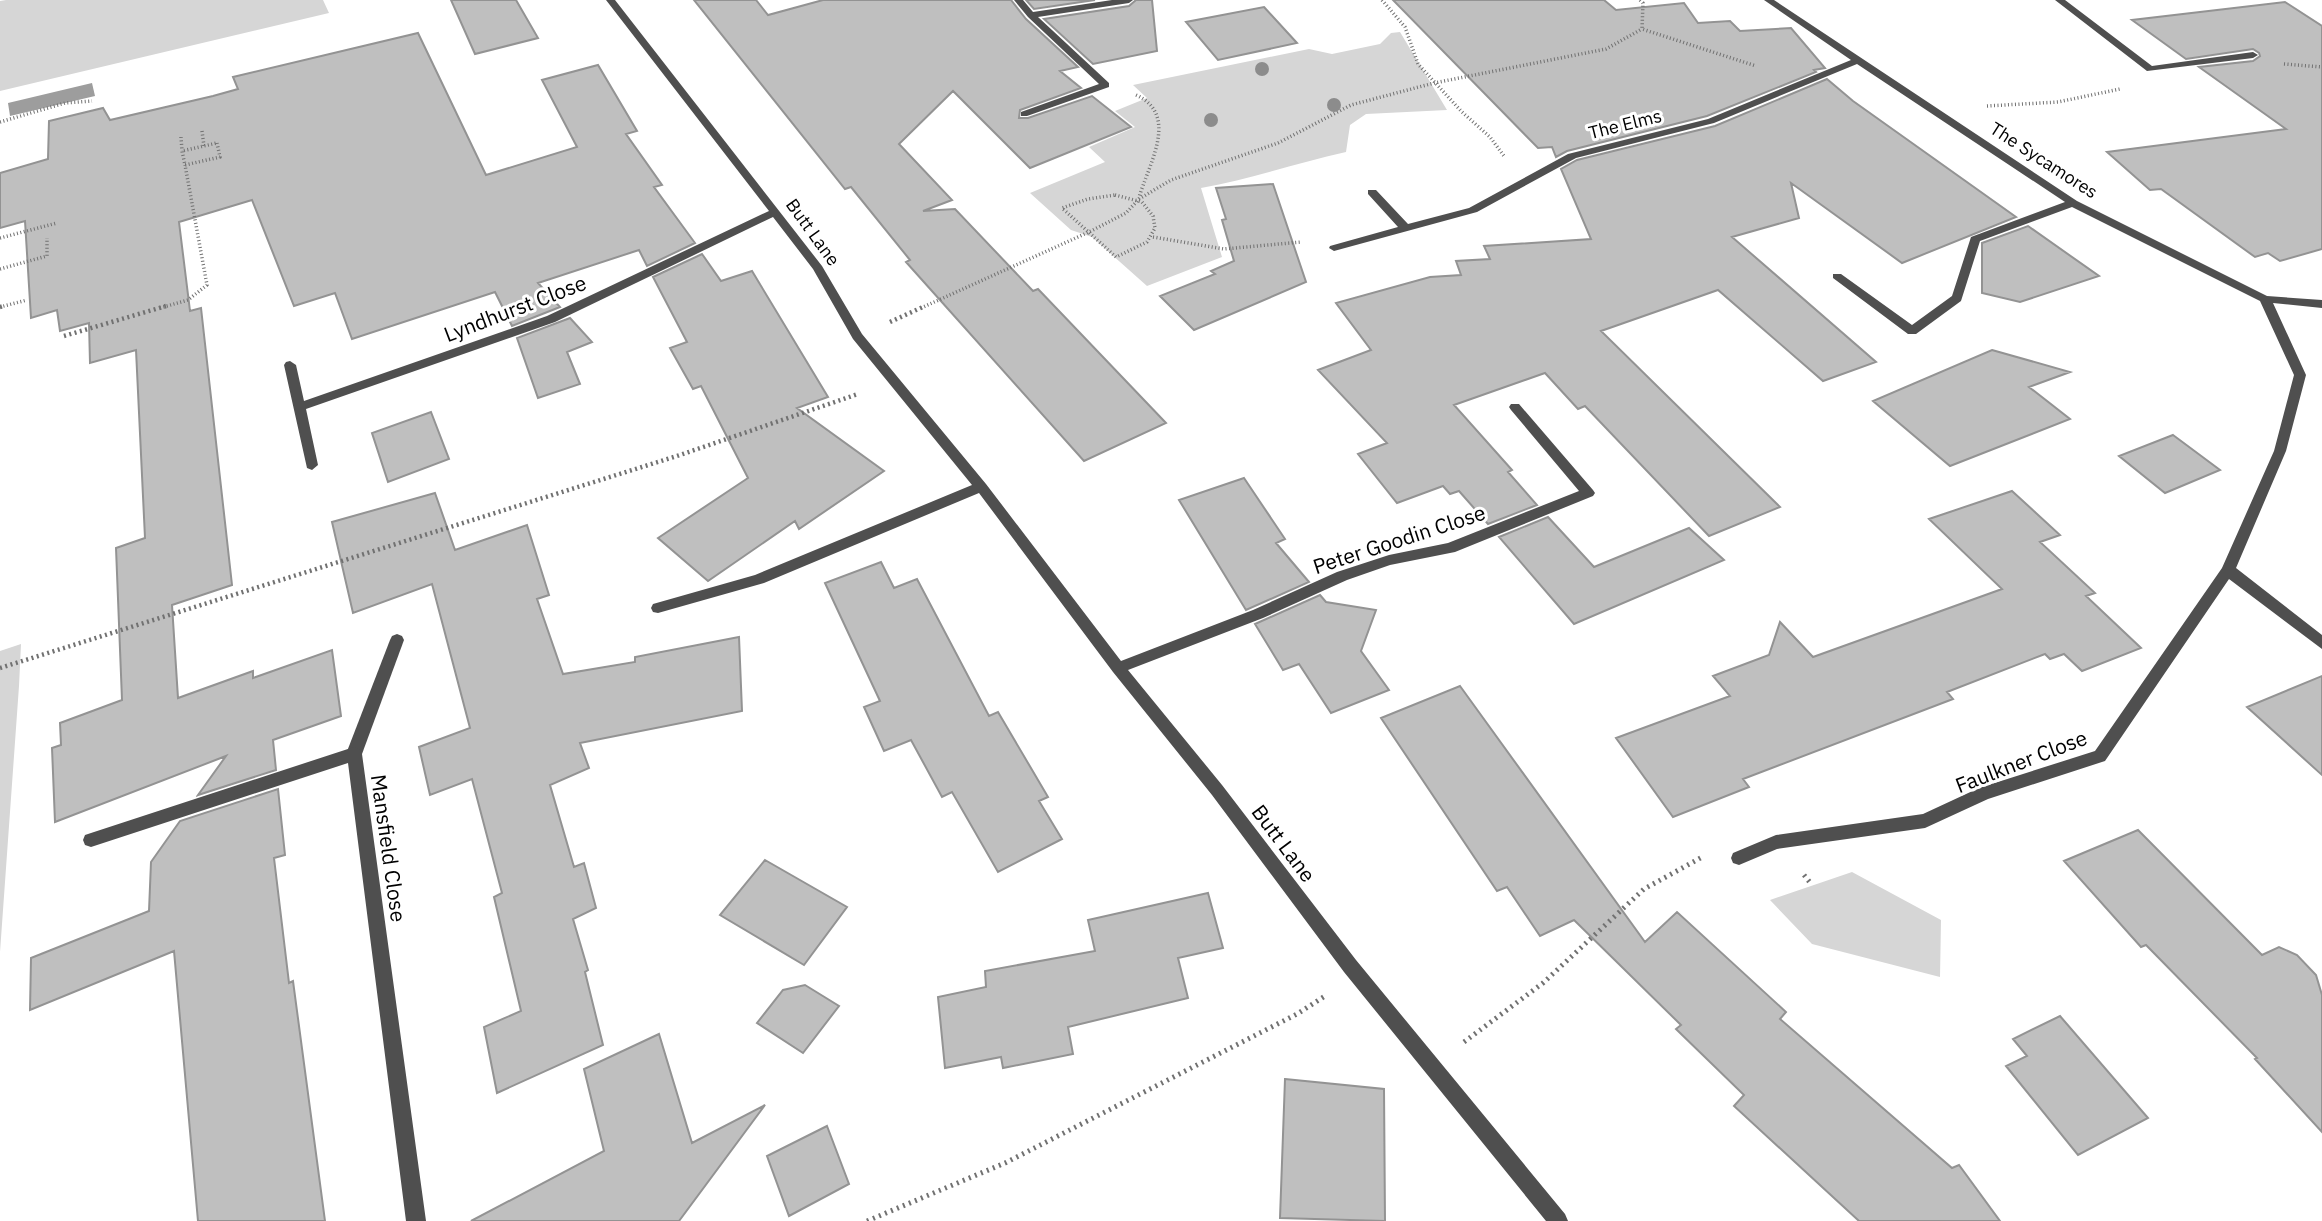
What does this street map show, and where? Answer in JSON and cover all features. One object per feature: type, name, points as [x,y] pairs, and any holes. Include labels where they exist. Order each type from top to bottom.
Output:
[{"type":"street","name":"Butt Lane","points":[[611,0],[776,212],[817,268],[857,336],[981,487],[1350,966],[1558,1221]]},
{"type":"street","points":[[1018,0],[1106,85],[1024,114]]},
{"type":"street","points":[[1031,15],[1129,0]]},
{"type":"street","name":"The Sycamores","points":[[1768,0],[2073,203],[2265,299],[2322,304]]},
{"type":"street","points":[[2059,0],[2150,69],[2253,55]]},
{"type":"street","name":"The Elms","points":[[1335,248],[1473,210],[1572,156],[1711,121],[1856,61]]},
{"type":"street","points":[[1372,192],[1406,229]]},
{"type":"street","points":[[1837,275],[1912,331],[1957,298],[1975,239],[2073,203]]},
{"type":"street","name":"Lyndhurst Close","points":[[299,407],[551,319],[776,212]]},
{"type":"street","name":"Faulkner Close","points":[[1739,858],[1776,842],[1924,821],[1984,793],[2100,756],[2228,570],[2280,452],[2300,375],[2265,299]]},
{"type":"street","points":[[290,365],[312,465]]},
{"type":"street","name":"Peter Goodin Close","points":[[1118,667],[1258,614],[1342,576],[1389,560],[1450,548],[1588,493],[1515,407]]},
{"type":"street","points":[[658,608],[759,579],[981,487]]},
{"type":"street","points":[[2228,570],[2322,643]]},
{"type":"street","points":[[354,754],[397,640]]},
{"type":"street","name":"Mansfield Close","points":[[91,840],[354,754],[416,1221]]},
{"type":"path","points":[[1382,0],[1405,27],[1418,64],[1490,137],[1524,182]]},
{"type":"path","points":[[857,336],[1089,232],[1126,213],[1139,199],[1171,180],[1278,143],[1351,105],[1434,83],[1606,49],[1642,29]]},
{"type":"path","points":[[1106,85],[1141,96],[1159,119],[1159,144],[1142,182],[1139,199]]},
{"type":"path","points":[[0,122],[65,103],[92,101]]},
{"type":"path","points":[[202,131],[204,146]]},
{"type":"path","points":[[64,336],[188,300],[207,285],[181,137]]},
{"type":"path","points":[[183,151],[217,143],[220,157],[185,165]]},
{"type":"path","points":[[1115,195],[1139,199],[1150,209],[1156,223],[1153,237],[1142,246],[1116,257],[1089,232],[1062,208],[1088,199],[1115,195]]},
{"type":"path","points":[[0,237],[57,223]]},
{"type":"path","points":[[1153,237],[1224,249],[1300,242],[1335,248]]},
{"type":"path","points":[[0,269],[47,256],[47,238]]},
{"type":"path","points":[[0,307],[27,300]]},
{"type":"path","points":[[0,667],[677,456],[895,380]]},
{"type":"path","points":[[1463,1043],[1543,983],[1644,889],[1707,854]]},
{"type":"path","points":[[867,1221],[1005,1163],[1297,1014],[1328,993]]},
{"type":"shaded area","points":[[323,0],[329,13],[0,91],[0,1]]},
{"type":"shaded area","points":[[1400,32],[1447,110],[1366,114],[1350,125],[1346,152],[1201,188],[1222,257],[1147,286],[1092,237],[1071,230],[1030,193],[1105,162],[1089,147],[1135,127],[1115,111],[1147,98],[1133,85],[1309,49],[1332,54],[1380,44],[1391,33]]},
{"type":"shaded area","points":[[92,83],[95,96],[10,116],[8,103]]},
{"type":"shaded area","points":[[21,644],[19,686],[0,952],[0,651]]},
{"type":"shaded area","points":[[1852,872],[1941,920],[1940,977],[1812,944],[1770,900]]},
{"type":"building","points":[[451,0],[516,0],[538,38],[475,54]]},
{"type":"building","points":[[694,0],[756,0],[768,15],[823,0],[1011,0],[1026,19],[1078,67],[1060,71],[1081,88],[1020,110],[1019,118],[1028,118],[1092,96],[1131,127],[1030,168],[953,91],[899,144],[952,200],[923,211],[955,209],[1033,291],[1038,289],[1166,423],[1084,461],[906,262],[910,260],[851,187],[845,189]]},
{"type":"building","points":[[1026,0],[1095,0],[1034,9]]},
{"type":"building","points":[[1136,0],[1152,0],[1157,51],[1093,64],[1044,19],[1129,6]]},
{"type":"building","points":[[1393,0],[1604,0],[1616,10],[1684,3],[1698,23],[1730,21],[1740,31],[1791,28],[1825,68],[1814,70],[1816,72],[1707,116],[1567,151],[1556,157],[1552,147],[1538,148]]},
{"type":"building","points":[[2285,2],[2322,26],[2322,249],[2280,261],[2268,253],[2255,257],[2161,189],[2150,190],[2107,152],[2286,129],[2199,67],[2253,61],[2260,56],[2259,53],[2253,49],[2186,59],[2132,20]]},
{"type":"building","points":[[1264,7],[1297,43],[1218,60],[1186,22]]},
{"type":"building","points":[[418,33],[486,175],[577,147],[542,80],[598,65],[637,131],[626,134],[662,185],[654,187],[695,243],[647,266],[639,250],[538,283],[560,307],[512,326],[495,292],[352,339],[335,293],[294,306],[252,200],[179,222],[190,311],[201,308],[232,585],[172,605],[178,698],[253,671],[253,678],[332,650],[341,716],[273,740],[276,770],[198,795],[226,756],[55,822],[52,748],[61,745],[60,723],[122,700],[116,548],[145,538],[136,350],[90,363],[89,323],[60,331],[57,310],[31,318],[25,221],[0,228],[0,173],[48,159],[49,121],[103,108],[110,120],[213,96],[238,89],[233,77]]},
{"type":"building","points":[[1827,79],[1853,101],[2016,217],[1902,263],[1791,183],[1799,218],[1732,237],[1876,362],[1823,381],[1718,290],[1601,331],[1780,507],[1709,536],[1585,406],[1578,409],[1545,373],[1454,405],[1512,470],[1508,472],[1537,505],[1488,524],[1459,491],[1450,494],[1443,486],[1397,503],[1358,454],[1387,443],[1318,370],[1371,350],[1336,303],[1430,277],[1461,275],[1456,261],[1490,259],[1484,246],[1591,239],[1561,169],[1577,160],[1715,126]]},
{"type":"building","points":[[1273,184],[1306,282],[1194,330],[1160,296],[1215,274],[1211,271],[1234,261],[1222,220],[1226,219],[1216,188]]},
{"type":"building","points":[[2028,226],[2099,276],[2020,302],[1982,293],[1982,243]]},
{"type":"building","points":[[702,254],[721,281],[752,271],[828,397],[797,408],[884,471],[799,529],[795,521],[708,581],[658,538],[748,478],[701,386],[693,389],[670,348],[687,342],[653,277]]},
{"type":"building","points":[[570,318],[592,342],[567,352],[580,384],[538,398],[517,338]]},
{"type":"building","points":[[1992,350],[2070,372],[2029,387],[2070,419],[1950,466],[1873,401]]},
{"type":"building","points":[[431,412],[449,459],[388,482],[372,433]]},
{"type":"building","points":[[2173,435],[2220,470],[2165,493],[2119,456]]},
{"type":"building","points":[[1244,478],[1285,539],[1276,543],[1309,582],[1246,610],[1179,500]]},
{"type":"building","points":[[2012,491],[2060,535],[2040,542],[2095,593],[2086,596],[2141,648],[2082,671],[2064,654],[2050,659],[2045,654],[1947,692],[1953,699],[1743,779],[1749,787],[1673,817],[1616,738],[1730,696],[1713,676],[1769,655],[1780,622],[1813,657],[2002,589],[1929,519]]},
{"type":"building","points":[[435,493],[455,550],[527,525],[549,595],[537,599],[563,674],[635,662],[635,657],[739,637],[742,711],[580,743],[589,768],[550,785],[574,867],[584,863],[596,908],[573,919],[588,970],[585,972],[603,1045],[497,1093],[484,1027],[521,1011],[494,897],[502,893],[472,779],[430,795],[419,747],[470,728],[432,584],[353,613],[332,522]]},
{"type":"building","points":[[1548,517],[1594,567],[1689,528],[1724,560],[1574,624],[1499,537]]},
{"type":"building","points":[[881,562],[894,588],[917,579],[989,716],[998,712],[1048,797],[1039,801],[1062,839],[998,872],[952,792],[942,797],[911,740],[884,751],[864,707],[880,701],[825,583]]},
{"type":"building","points":[[1320,595],[1326,602],[1376,610],[1361,651],[1389,690],[1331,713],[1299,664],[1283,670],[1255,624]]},
{"type":"building","points":[[2322,676],[2322,775],[2247,707]]},
{"type":"building","points":[[1460,686],[1645,942],[1677,912],[1786,1012],[1780,1019],[1952,1168],[1959,1165],[2000,1221],[1859,1221],[1734,1106],[1744,1095],[1676,1029],[1681,1025],[1574,920],[1540,936],[1507,887],[1497,891],[1381,718]]},
{"type":"building","points":[[278,789],[285,855],[274,858],[289,983],[293,981],[325,1221],[198,1221],[174,951],[30,1010],[31,958],[149,911],[151,862],[180,821]]},
{"type":"building","points":[[2138,830],[2262,955],[2279,947],[2297,955],[2316,975],[2322,995],[2322,1132],[2255,1059],[2257,1058],[2146,945],[2141,947],[2064,861]]},
{"type":"building","points":[[765,860],[847,907],[804,965],[720,915]]},
{"type":"building","points":[[1208,893],[1223,948],[1178,958],[1188,998],[1068,1027],[1073,1054],[1003,1068],[1001,1057],[945,1068],[938,997],[986,987],[985,971],[1095,951],[1088,920]]},
{"type":"building","points":[[805,985],[839,1006],[803,1053],[757,1023],[783,990]]},
{"type":"building","points":[[2060,1016],[2148,1118],[2078,1155],[2006,1066],[2027,1056],[2013,1039]]},
{"type":"building","points":[[659,1034],[692,1143],[765,1105],[679,1221],[471,1221],[604,1151],[584,1069]]},
{"type":"building","points":[[1285,1079],[1384,1089],[1385,1221],[1280,1218]]},
{"type":"building","points":[[827,1126],[849,1184],[789,1216],[767,1156]]}]
